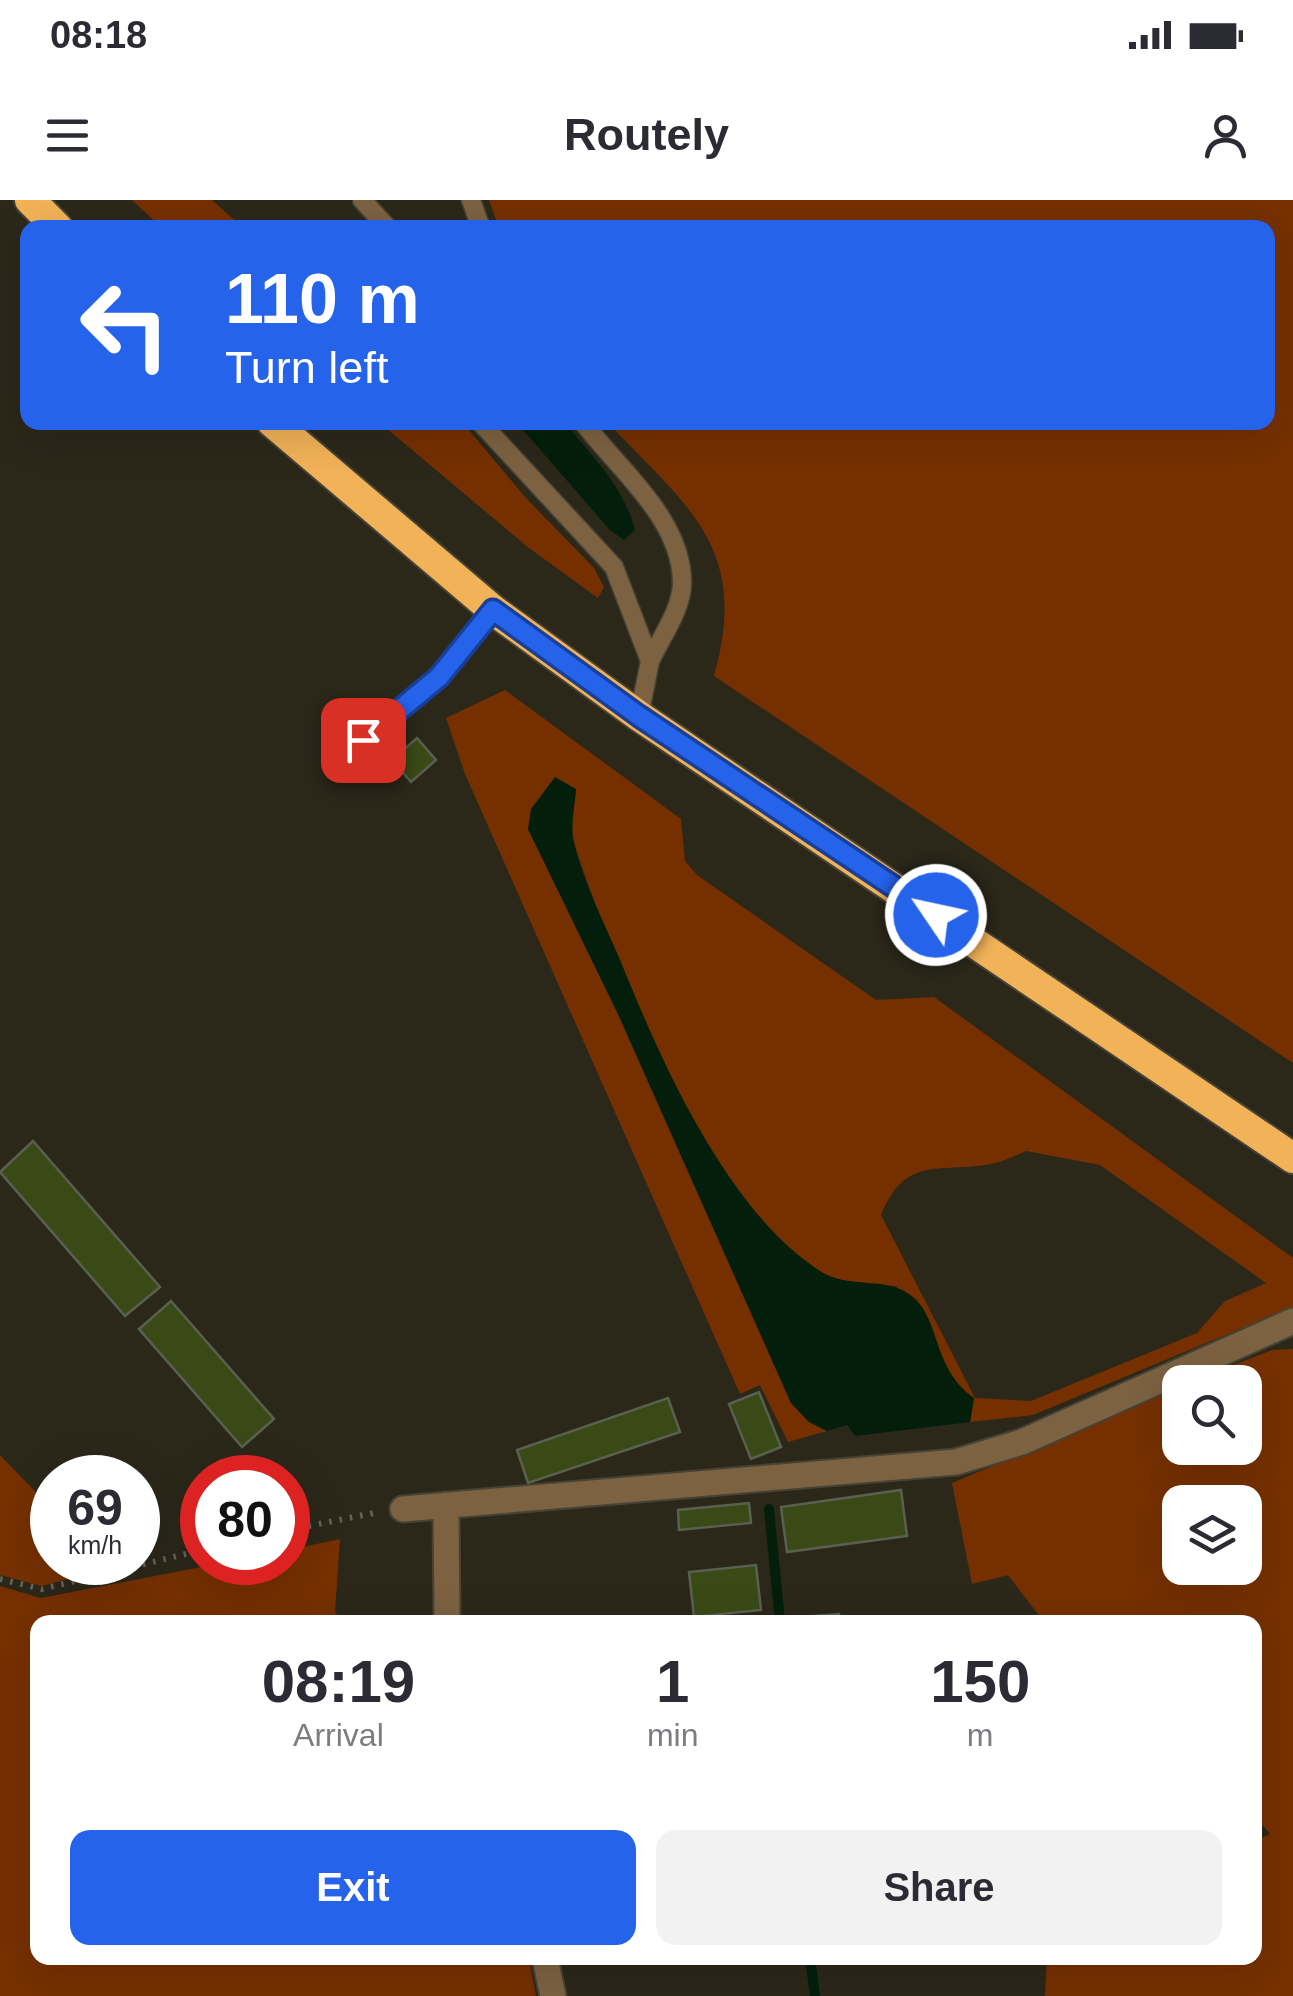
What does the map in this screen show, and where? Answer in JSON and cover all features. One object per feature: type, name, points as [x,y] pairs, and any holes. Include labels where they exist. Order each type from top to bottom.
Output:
[{"type":"highway","points":[[30,200],[50,220]]},
{"type":"highway","points":[[281,430],[493,610],[639,716],[1293,1158]]},
{"type":"street","points":[[403,1510],[956,1462],[1022,1442],[1293,1321]]},
{"type":"street","points":[[446,1505],[446,1615]]},
{"type":"street","points":[[547,1965],[554,1996]]},
{"type":"lane","points":[[362,200],[381,220]]},
{"type":"lane","points":[[487,430],[614,567],[650,661]]},
{"type":"lane","points":[[590,430],[656,510],[678,553],[683,583],[676,609],[650,661],[639,716]]},
{"type":"lane","points":[[338,761],[439,677],[493,610]]},
{"type":"path","points":[[310,1525],[345,1516],[403,1510]]},
{"type":"path","points":[[0,1578],[42,1589],[180,1555]]},
{"type":"shaded area","points":[[132,200],[212,200],[234,220],[153,220]]},
{"type":"shaded area","points":[[489,200],[1293,200],[1293,1063],[714,676],[723,632],[724,594],[718,562],[687,507],[615,430],[1275,430],[1275,220],[496,220]]},
{"type":"shaded area","points":[[388,430],[469,430],[525,497],[594,568],[604,587],[598,598],[529,548]]},
{"type":"shaded area","points":[[523,430],[571,430],[615,486],[635,530],[624,540],[610,530]]},
{"type":"shaded area","points":[[505,690],[681,819],[685,861],[697,875],[876,1000],[934,997],[1293,1258],[1293,1307],[1033,1415],[970,1422],[974,1398],[953,1382],[933,1335],[896,1286],[848,1282],[821,1272],[780,1240],[741,1194],[704,1137],[639,1010],[572,838],[528,829],[618,1014],[791,1403],[809,1422],[827,1431],[788,1442],[760,1385],[740,1394],[465,774],[446,718]],"holes":[[[1026,1151],[1100,1165],[1266,1283],[1225,1301],[1197,1333],[1031,1401],[975,1398],[881,1215],[891,1195],[915,1174],[996,1163]]]},
{"type":"shaded area","points":[[555,777],[576,789],[573,836],[588,886],[675,1084],[725,1171],[785,1244],[820,1271],[843,1280],[892,1286],[913,1297],[928,1319],[951,1373],[974,1398],[970,1422],[855,1436],[847,1425],[827,1431],[809,1422],[791,1403],[618,1014],[528,829],[531,809]]},
{"type":"shaded area","points":[[1293,1349],[1293,1996],[1045,1996],[1047,1965],[1262,1965],[1262,1838],[1270,1834],[1262,1824],[1262,1615],[1039,1615],[1008,1575],[972,1584],[952,1483],[1162,1394],[1162,1465],[1262,1465],[1262,1365],[1233,1365],[1272,1350]]},
{"type":"shaded area","points":[[0,1455],[30,1486],[30,1583],[0,1575]]},
{"type":"shaded area","points":[[340,1539],[337,1615],[30,1615],[30,1965],[530,1965],[536,1996],[0,1996],[0,1586],[41,1598],[108,1585],[160,1585],[160,1575],[180,1571],[180,1585],[310,1585],[310,1545]]},
{"type":"building","points":[[417,738],[436,760],[411,782],[392,760]]},
{"type":"building","points":[[33,1141],[160,1287],[125,1316],[0,1172]]},
{"type":"building","points":[[171,1301],[274,1419],[242,1447],[139,1329]]},
{"type":"building","points":[[759,1392],[781,1447],[751,1459],[729,1404]]},
{"type":"building","points":[[668,1398],[680,1432],[528,1483],[517,1450]]},
{"type":"building","points":[[901,1490],[907,1536],[787,1552],[781,1507]]},
{"type":"building","points":[[749,1503],[751,1523],[679,1530],[678,1510]]},
{"type":"building","points":[[756,1565],[761,1610],[694,1615],[689,1572]]},
{"type":"waterway","points":[[769,1509],[779,1615]]},
{"type":"waterway","points":[[811,1965],[815,1996]]},
{"type":"route","points":[[363,740],[439,677],[493,610],[639,716],[936,915]]}]
